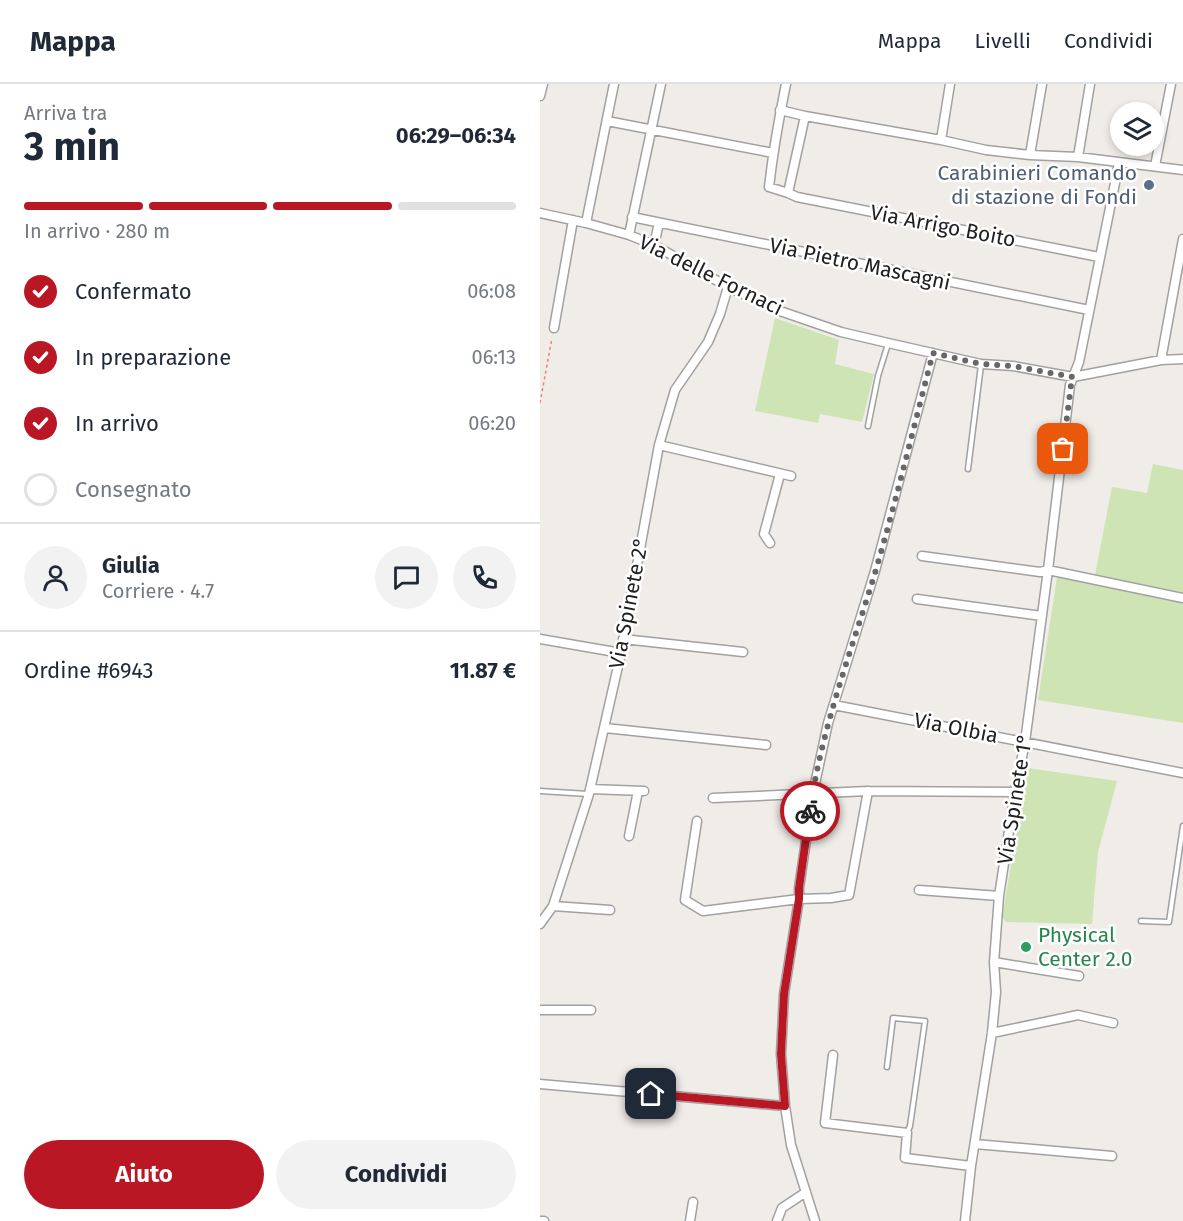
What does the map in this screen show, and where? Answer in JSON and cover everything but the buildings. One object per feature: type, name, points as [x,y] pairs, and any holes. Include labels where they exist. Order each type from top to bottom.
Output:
[{"type":"street","points":[[540,96],[543,84]]},
{"type":"street","points":[[586,223],[614,84]]},
{"type":"street","points":[[629,235],[661,84]]},
{"type":"street","points":[[786,84],[769,187],[788,193],[805,116]]},
{"type":"street","points":[[942,140],[950,84]]},
{"type":"street","points":[[1030,155],[1042,84]]},
{"type":"street","points":[[1078,157],[1090,84]]},
{"type":"street","points":[[1155,166],[1171,84]]},
{"type":"street","points":[[780,110],[986,150],[1078,157],[1183,171]]},
{"type":"street","points":[[607,121],[773,153]]},
{"type":"street","name":"Via Spinete 1°","points":[[965,1221],[971,1166],[992,1033],[996,992],[994,962],[999,896],[1025,742],[1069,396],[1079,362],[1119,163]]},
{"type":"street","name":"Via Arrigo Boito","points":[[788,193],[797,197],[1100,256]]},
{"type":"street","name":"Via delle Fornaci","points":[[540,213],[629,235],[654,245],[728,287],[780,311],[841,332],[981,364],[1013,366],[1073,377]]},
{"type":"street","name":"Via Pietro Mascagni","points":[[632,217],[1089,310]]},
{"type":"street","points":[[554,328],[573,220]]},
{"type":"street","points":[[654,245],[659,223]]},
{"type":"street","points":[[1161,360],[1183,239]]},
{"type":"street","name":"Via Spinete 2°","points":[[540,924],[553,906],[589,792],[621,653],[659,444],[675,390],[708,342],[720,315],[728,287]]},
{"type":"street","points":[[815,1221],[791,1145],[785,1106],[781,1054],[784,994],[813,793],[828,723],[875,571],[933,353]]},
{"type":"street","points":[[1073,377],[1161,360],[1183,359]]},
{"type":"street","points":[[659,444],[791,476]]},
{"type":"street","points":[[770,543],[764,534],[780,474]]},
{"type":"street","points":[[922,556],[1040,572],[1048,570],[1183,598]]},
{"type":"street","points":[[917,599],[1042,616]]},
{"type":"street","points":[[540,639],[621,653]]},
{"type":"street","points":[[623,639],[743,652]]},
{"type":"street","name":"Via Olbia","points":[[834,705],[1183,773]]},
{"type":"street","points":[[604,728],[766,745]]},
{"type":"street","points":[[589,792],[641,791],[629,836]]},
{"type":"street","points":[[697,821],[685,900],[703,911],[849,895],[868,791]]},
{"type":"street","points":[[712,798],[868,791],[1015,792]]},
{"type":"street","points":[[919,890],[999,896]]},
{"type":"street","points":[[553,906],[610,910]]},
{"type":"street","points":[[994,962],[1079,976]]},
{"type":"street","points":[[540,1010],[591,1010]]},
{"type":"street","points":[[992,1033],[1078,1015],[1113,1023]]},
{"type":"street","points":[[833,1055],[825,1123],[907,1133],[905,1158],[971,1166]]},
{"type":"street","points":[[540,1084],[785,1106]]},
{"type":"street","points":[[975,1144],[1112,1156]]},
{"type":"street","points":[[777,1221],[783,1208],[806,1192]]},
{"type":"street","points":[[690,1221],[693,1202]]},
{"type":"lane","points":[[868,426],[878,376],[888,343]]},
{"type":"lane","points":[[968,469],[981,364]]},
{"type":"lane","points":[[540,790],[589,792]]},
{"type":"lane","points":[[1141,921],[1169,922],[1183,826]]},
{"type":"lane","points":[[886,1067],[893,1018],[925,1021],[910,1126],[907,1133]]},
{"type":"path","points":[[540,403],[554,328]]},
{"type":"green space","points":[[775,318],[839,340],[835,364],[874,374],[862,422],[820,414],[818,423],[755,411]]},
{"type":"green space","points":[[1153,464],[1183,470],[1183,593],[1095,575],[1112,487],[1147,493]]},
{"type":"green space","points":[[1057,577],[1183,603],[1183,723],[1038,700]]},
{"type":"green space","points":[[1028,768],[1117,781],[1098,852],[1092,924],[1006,922],[1002,917]]},
{"type":"way so far","points":[[810,811],[828,723],[875,571],[933,353],[981,364],[1013,366],[1073,377],[1063,449]]},
{"type":"place","name":"Carabinieri Comando di stazione di Fondi","points":[[1149,185]]},
{"type":"place","name":"Physical Center 2.0","points":[[1026,947]]},
{"type":"route","points":[[651,1094],[785,1106],[781,1054],[784,994],[810,811]]}]
